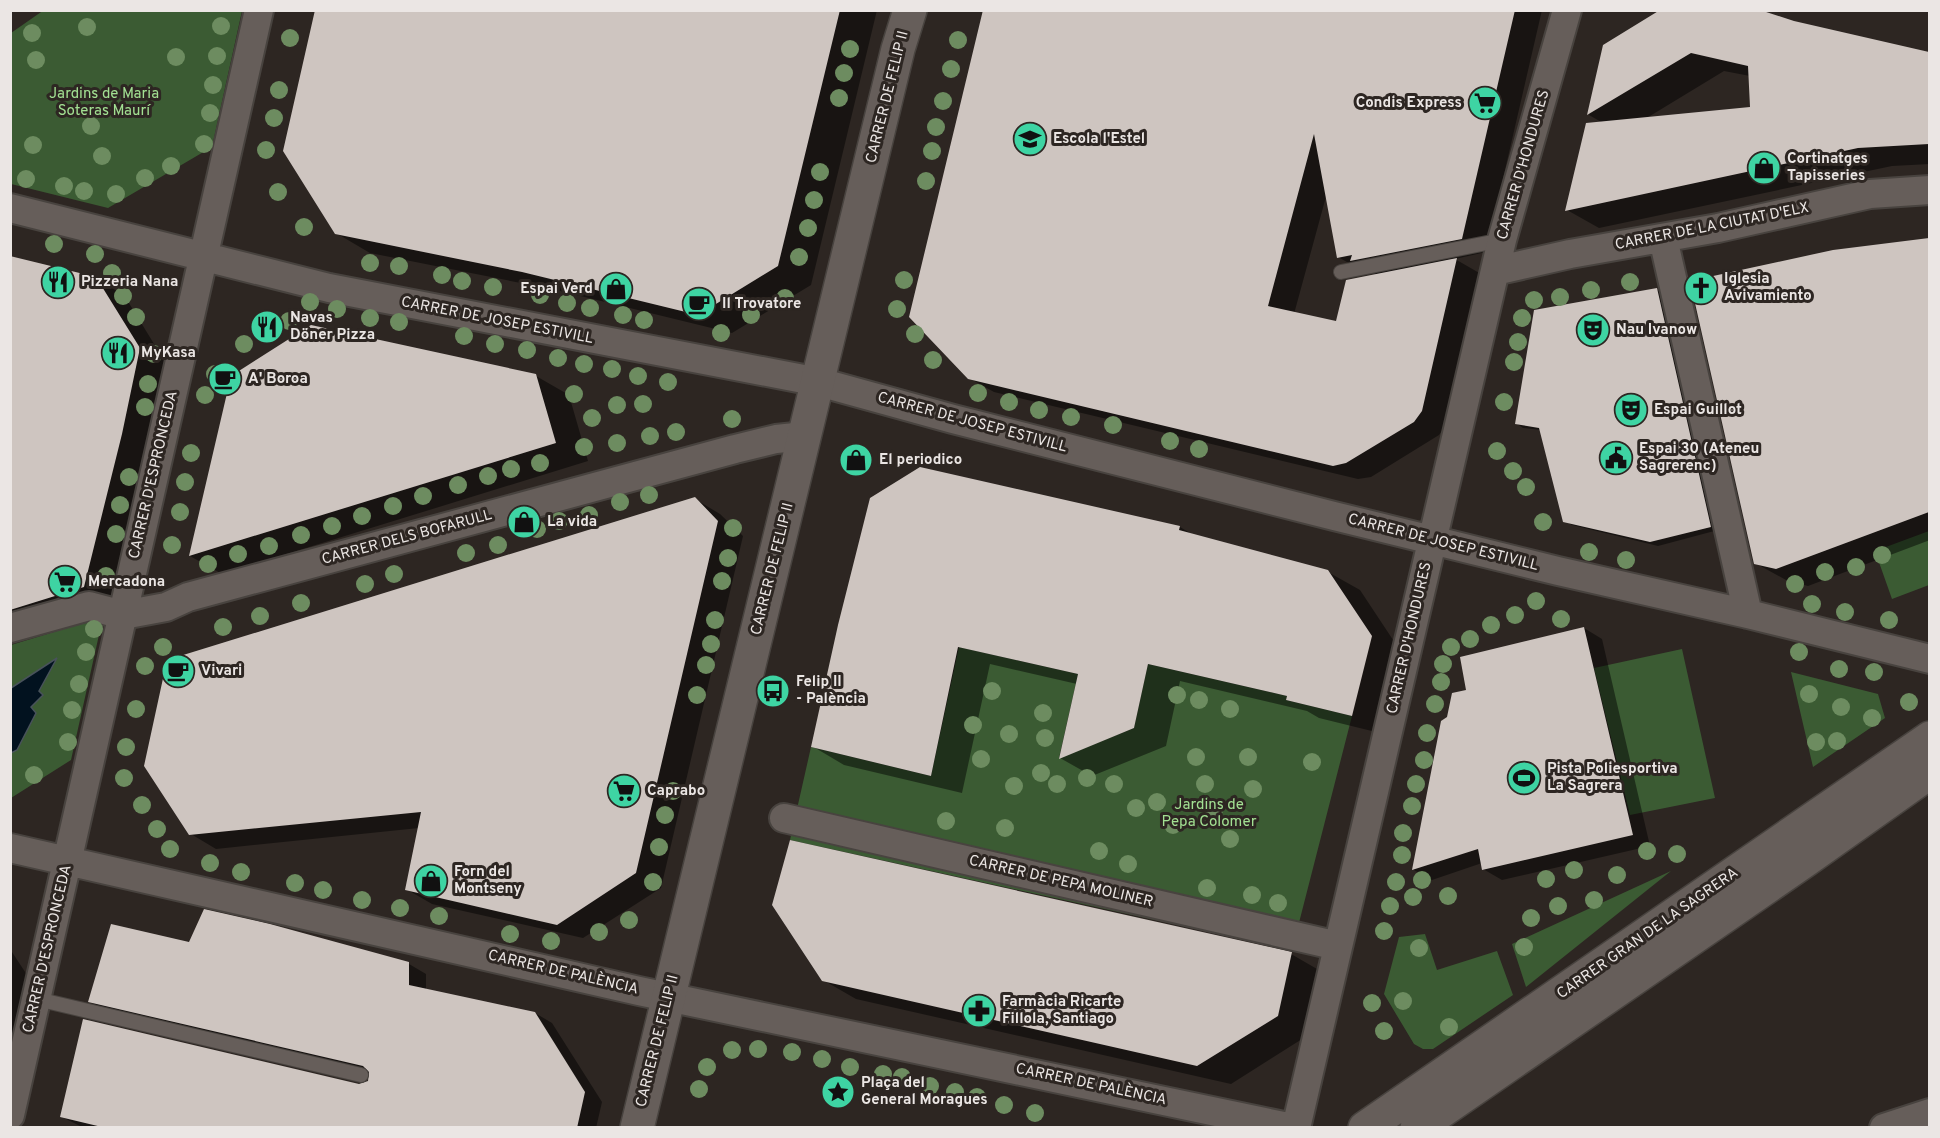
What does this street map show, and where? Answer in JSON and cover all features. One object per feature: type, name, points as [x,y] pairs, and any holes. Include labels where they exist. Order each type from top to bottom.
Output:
[{"type":"street","name":"CARRER D'ESPRONCEDA","points":[[10,1115],[260,10]]},
{"type":"street","name":"CARRER DE FELIP II","points":[[637,1128],[898,49],[910,10]]},
{"type":"street","name":"CARRER D'HONDURES","points":[[1294,1128],[1502,240],[1567,10]]},
{"type":"street","name":"CARRER DE LA CIUTAT D'ELX","points":[[1495,271],[1870,194],[1929,189]]},
{"type":"street","name":"CARRER DE JOSEP ESTIVILL","points":[[10,208],[329,288],[819,382],[953,419],[1432,540],[1929,659]]},
{"type":"street","points":[[1663,238],[1748,614]]},
{"type":"street","name":"CARRER DELS BOFARULL","points":[[10,628],[89,606],[123,615],[166,607],[188,597],[735,449],[776,439],[805,436]]},
{"type":"street","name":"CARRER GRAN DE LA SAGRERA","points":[[1365,1128],[1929,738]]},
{"type":"street","name":"CARRER GRAN DE LA SAGRERA","points":[[1417,1128],[1799,865],[1929,772]]},
{"type":"street","name":"CARRER DE PEPA MOLINER","points":[[784,818],[1338,946]]},
{"type":"street","name":"CARRER DE PALÈNCIA","points":[[10,848],[669,997],[1294,1128]]},
{"type":"street","points":[[1884,1128],[1929,1113]]},
{"type":"lane","points":[[1341,272],[1502,240]]},
{"type":"lane","points":[[37,999],[361,1075]]},
{"type":"green space","name":"Jardins de Maria Soteras Maurí","points":[[44,10],[242,11],[212,147],[108,208],[11,184],[11,33]]},
{"type":"green space","points":[[1929,531],[1929,585],[1892,599],[1875,551]]},
{"type":"green space","points":[[103,617],[71,760],[11,798],[11,645]]},
{"type":"green space","name":"Jardins de Pepa Colomer","points":[[959,647],[1078,674],[1059,758],[1134,728],[1148,664],[1287,696],[1286,700],[1352,716],[1292,950],[790,840],[811,747],[931,776]]},
{"type":"green space","points":[[1682,649],[1715,798],[1630,815],[1594,668]]},
{"type":"green space","points":[[1791,672],[1878,694],[1885,718],[1813,767]]},
{"type":"green space","points":[[1671,871],[1526,987],[1512,944]]},
{"type":"green space","points":[[1425,934],[1437,970],[1497,951],[1513,995],[1433,1049],[1423,1049],[1414,1044],[1384,994],[1399,937]]},
{"type":"water","points":[[57,658],[39,691],[43,695],[31,707],[36,713],[17,750],[11,753],[11,688]]},
{"type":"building","points":[[315,10],[840,10],[778,266],[698,315],[522,272],[335,234],[283,151]]},
{"type":"building","points":[[983,10],[1515,10],[1462,239],[1350,261],[1352,255],[1337,258],[1314,134],[1268,306],[1336,321],[1346,280],[1457,258],[1422,411],[1414,422],[1346,463],[1333,466],[968,379],[909,317]]},
{"type":"building","points":[[1660,10],[1760,10],[1794,21],[1929,52],[1929,144],[1858,148],[1565,211],[1586,123],[1750,107],[1748,66],[1691,53],[1587,115],[1603,45]]},
{"type":"building","points":[[1929,238],[1929,512],[1776,569],[1754,564],[1690,281],[1833,250]]},
{"type":"building","points":[[10,256],[96,277],[140,348],[122,434],[84,587],[10,610]]},
{"type":"building","points":[[1657,288],[1711,527],[1650,542],[1563,522],[1539,428],[1515,424],[1534,310]]},
{"type":"building","points":[[311,325],[536,374],[556,443],[189,556],[231,376]]},
{"type":"building","points":[[920,467],[1180,526],[1179,530],[1328,570],[1372,636],[1352,716],[1286,700],[1287,696],[1148,664],[1134,728],[1059,759],[1078,674],[958,647],[931,776],[811,747],[838,625],[870,498]]},
{"type":"building","points":[[695,497],[718,521],[636,873],[557,925],[405,890],[421,812],[189,835],[144,766],[167,660]]},
{"type":"building","name":"Pista Poliesportiva La Sagrera","points":[[1584,627],[1633,835],[1482,870],[1478,849],[1412,870],[1441,721],[1447,717],[1452,693],[1466,690],[1460,657]]},
{"type":"building","points":[[790,840],[1292,952],[1278,1016],[1197,1066],[822,981],[772,905]]},
{"type":"building","points":[[204,909],[270,924],[409,962],[409,985],[535,1012],[585,1092],[577,1128],[106,1128],[60,1117],[83,1019],[359,1084],[368,1081],[369,1072],[363,1066],[88,1002],[111,924],[189,942]]},
{"type":"place","name":"Condis Express","points":[[1485,103]]},
{"type":"place","name":"Escola l'Estel","points":[[1030,139]]},
{"type":"place","name":"Cortinatges Tapisseries","points":[[1764,168]]},
{"type":"place","name":"Pizzeria Nana","points":[[58,282]]},
{"type":"place","name":"Iglesia Avivamiento","points":[[1701,288]]},
{"type":"place","name":"Espai Verd","points":[[616,289]]},
{"type":"place","name":"Il Trovatore","points":[[699,304]]},
{"type":"place","name":"Navas Döner Pizza","points":[[267,327]]},
{"type":"place","name":"Nau Ivanow","points":[[1593,330]]},
{"type":"place","name":"MyKasa","points":[[118,353]]},
{"type":"place","name":"A' Boroa","points":[[225,379]]},
{"type":"place","name":"Espai Guillot","points":[[1631,410]]},
{"type":"place","name":"Espai 30 (Ateneu Sagrerenc)","points":[[1616,458]]},
{"type":"place","name":"El periodico","points":[[856,460]]},
{"type":"place","name":"La vida","points":[[524,522]]},
{"type":"place","name":"Mercadona","points":[[65,582]]},
{"type":"place","name":"Vivari","points":[[178,671]]},
{"type":"place","name":"Felip II - Palència","points":[[773,691]]},
{"type":"place","name":"Pista Poliesportiva La Sagrera","points":[[1524,778]]},
{"type":"place","name":"Caprabo","points":[[624,791]]},
{"type":"place","name":"Forn del Montseny","points":[[431,881]]},
{"type":"place","name":"Farmàcia Ricarte Fillola, Santiago","points":[[979,1011]]},
{"type":"place","name":"Plaça del General Moragues","points":[[838,1092]]}]
